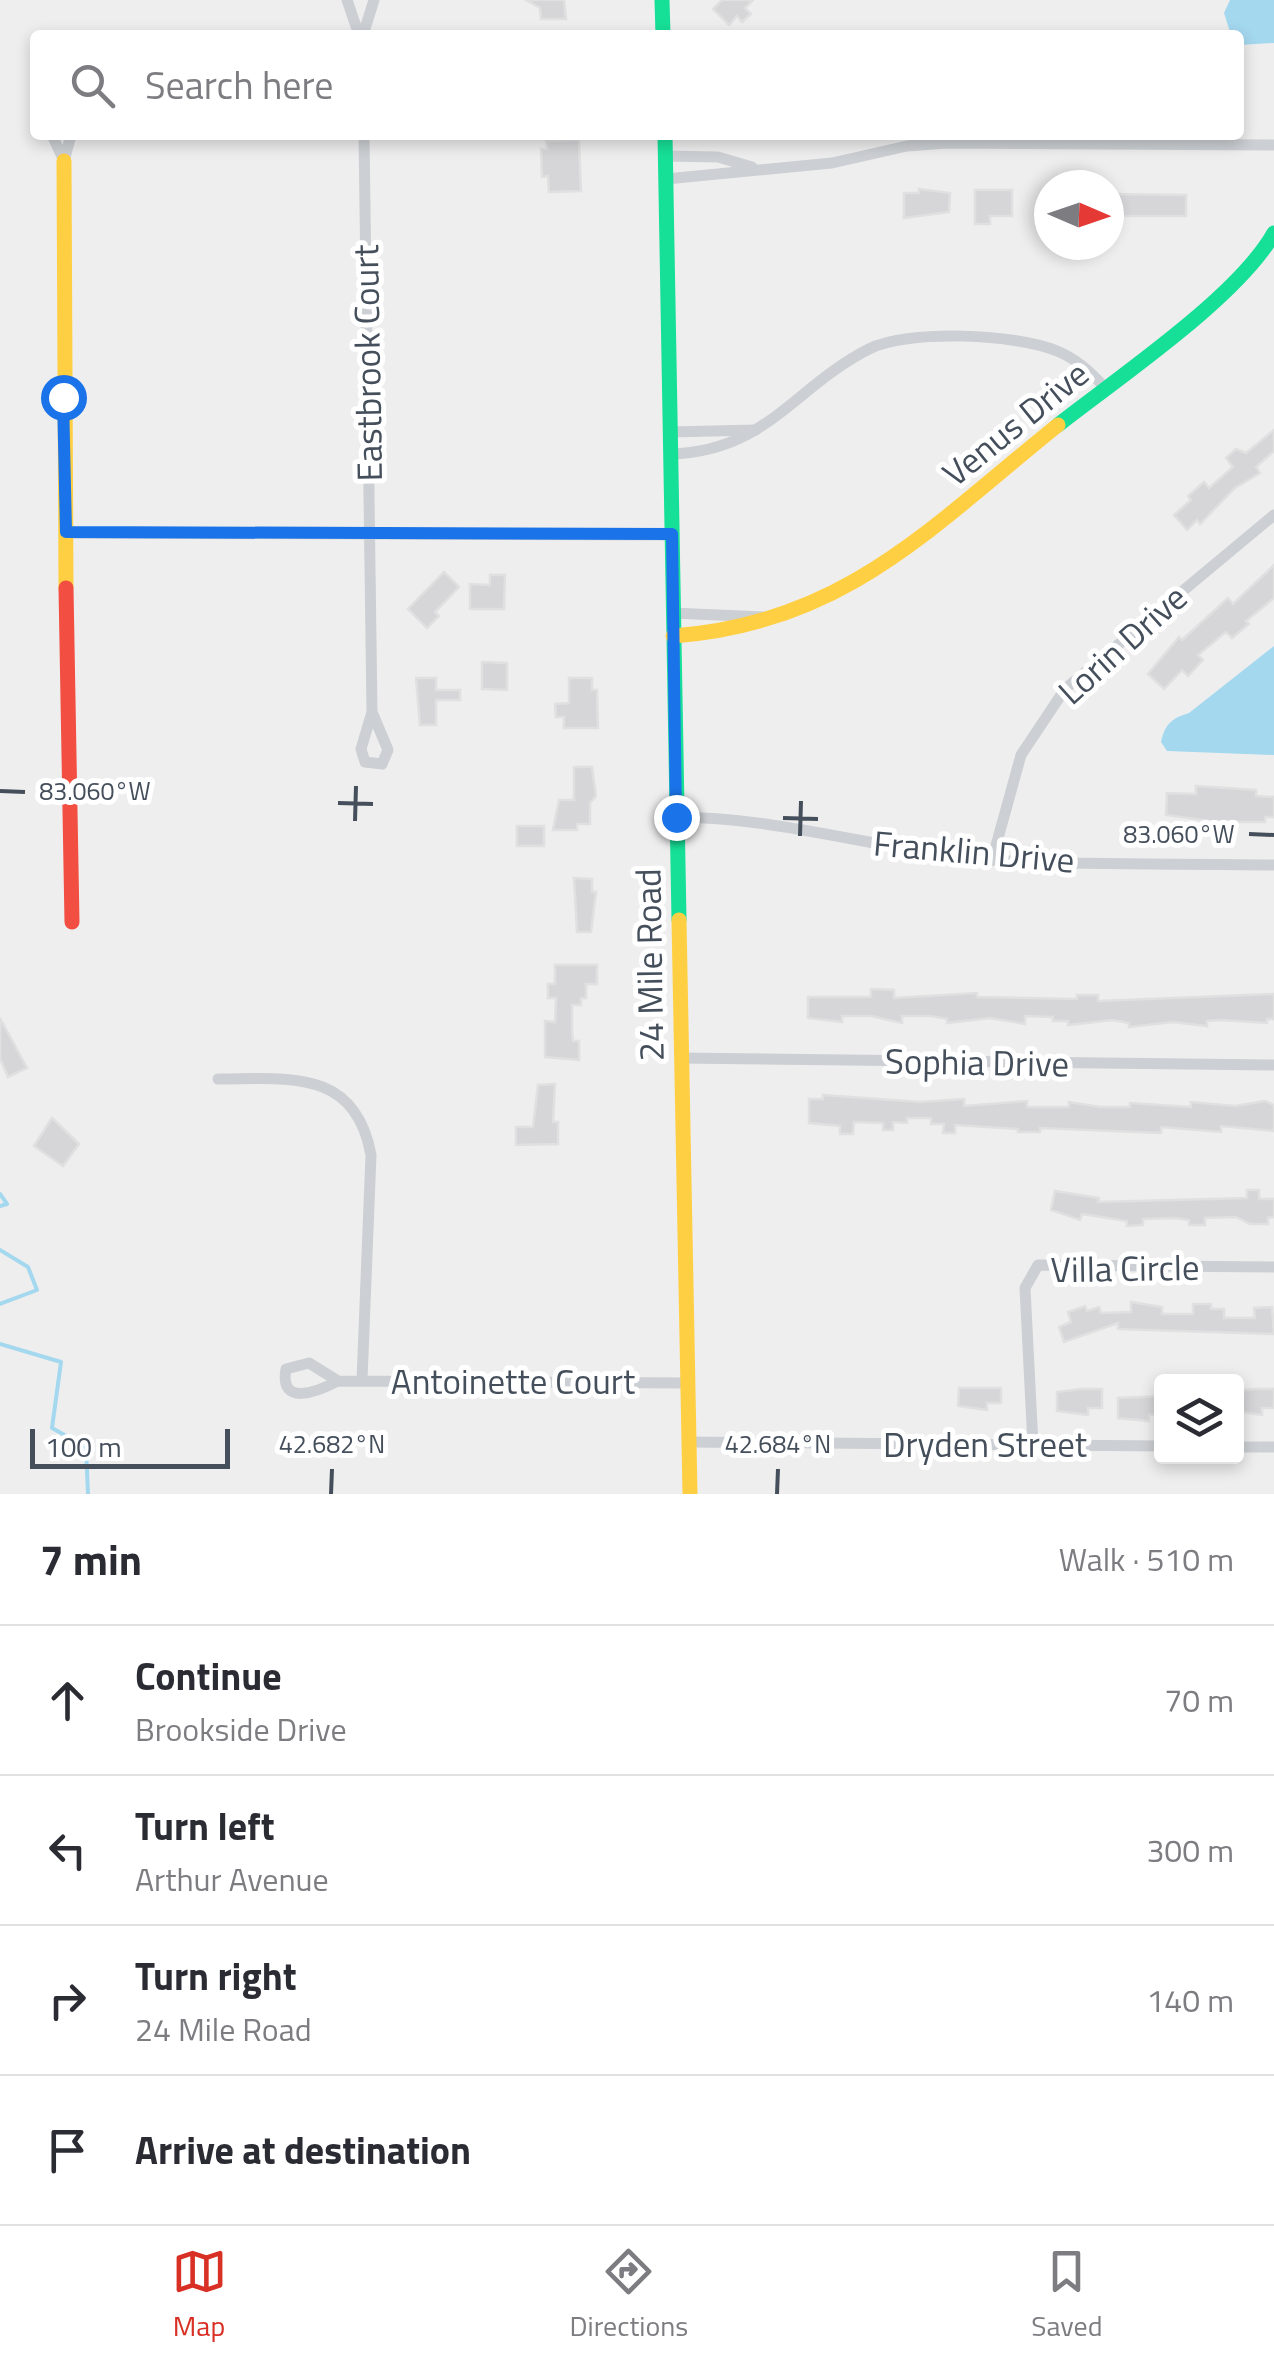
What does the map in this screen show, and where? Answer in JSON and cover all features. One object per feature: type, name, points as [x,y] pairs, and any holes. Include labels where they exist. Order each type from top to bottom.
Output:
[{"type":"street","points":[[347,0],[359,30]]},
{"type":"street","points":[[363,30],[374,0]]},
{"type":"street","points":[[662,0],[663,30]]},
{"type":"street","points":[[54,140],[64,161]]},
{"type":"street","points":[[70,140],[64,161],[72,922]]},
{"type":"street","name":"Eastbrook Court","points":[[364,140],[372,712]]},
{"type":"street","name":"24 Mile Road","points":[[665,140],[690,1494]]},
{"type":"street","points":[[666,180],[718,178],[756,168],[832,163],[907,146],[1274,145]]},
{"type":"street","points":[[666,156],[718,158],[756,168]]},
{"type":"street","name":"Venus Drive","points":[[673,636],[736,629],[826,598],[869,576],[1228,289],[1264,251],[1274,233]]},
{"type":"street","points":[[670,454],[722,448],[756,430],[848,361],[895,340],[937,338],[1034,344],[1079,362],[1105,388]]},
{"type":"street","points":[[670,432],[756,430]]},
{"type":"street","name":"Lorin Drive","points":[[992,860],[1022,755],[1064,689],[1274,515]]},
{"type":"street","points":[[66,532],[672,534]]},
{"type":"street","name":"Venus Drive","points":[[672,613],[765,618]]},
{"type":"street","name":"Franklin Drive","points":[[676,817],[775,824],[877,846],[992,860],[1274,865]]},
{"type":"street","name":"Sophia Drive","points":[[680,1058],[1274,1066]]},
{"type":"street","points":[[218,1079],[312,1082],[343,1098],[362,1123],[371,1155],[362,1380]]},
{"type":"street","name":"Villa Circle","points":[[1033,1445],[1025,1288],[1038,1265],[1274,1267]]},
{"type":"street","name":"Antoinette Court","points":[[338,1380],[688,1383]]},
{"type":"street","name":"Dryden Street","points":[[689,1442],[1154,1446]]},
{"type":"street","points":[[1244,1447],[1274,1447]]},
{"type":"water","points":[[1230,0],[1274,0],[1274,43],[1244,45],[1244,30],[1229,30],[1224,13]]},
{"type":"water","points":[[1274,646],[1274,755],[1167,751],[1161,742],[1170,723],[1189,713]]},
{"type":"building","points":[[526,0],[564,0],[566,19],[541,19],[540,8]]},
{"type":"building","points":[[722,0],[753,0],[745,8],[751,14],[742,22],[737,16],[729,25],[713,9]]},
{"type":"building","points":[[579,140],[581,191],[549,192],[548,176],[542,177],[541,149],[547,149],[546,141]]},
{"type":"building","points":[[919,189],[950,193],[949,212],[904,218],[904,193],[919,193]]},
{"type":"building","points":[[975,190],[1012,190],[1012,216],[990,216],[990,224],[975,224]]},
{"type":"building","points":[[1124,194],[1186,195],[1186,216],[1124,216]]},
{"type":"building","points":[[1274,430],[1274,451],[1256,467],[1260,473],[1235,488],[1200,524],[1197,520],[1187,530],[1174,515],[1191,500],[1188,496],[1204,482],[1209,488],[1233,467],[1226,458],[1236,449],[1246,453]]},
{"type":"building","points":[[1274,565],[1274,598],[1246,621],[1249,624],[1232,638],[1226,632],[1198,655],[1203,660],[1188,676],[1182,670],[1164,689],[1148,674],[1179,637],[1182,640],[1228,598],[1233,604]]},
{"type":"building","points":[[444,572],[459,587],[435,612],[439,616],[427,628],[408,609]]},
{"type":"building","points":[[490,575],[505,575],[504,609],[470,609],[470,584],[490,585]]},
{"type":"building","points":[[482,662],[507,663],[507,690],[482,689]]},
{"type":"building","points":[[416,678],[436,678],[436,690],[460,690],[460,700],[436,700],[436,725],[420,725]]},
{"type":"building","points":[[569,678],[592,678],[592,690],[597,690],[598,728],[564,728],[564,717],[556,717],[555,704],[569,703]]},
{"type":"building","points":[[574,767],[592,767],[596,796],[590,803],[590,824],[577,824],[577,830],[553,830],[559,800],[574,800]]},
{"type":"building","points":[[1196,786],[1256,790],[1256,796],[1274,797],[1274,817],[1265,817],[1265,822],[1218,822],[1166,815],[1167,793],[1196,794]]},
{"type":"building","points":[[517,826],[544,826],[544,846],[517,846]]},
{"type":"building","points":[[574,878],[592,879],[592,892],[596,892],[591,932],[577,932]]},
{"type":"building","points":[[555,965],[597,965],[597,984],[586,984],[586,998],[581,998],[581,1005],[572,1005],[573,1041],[579,1041],[579,1060],[545,1057],[545,1021],[555,1022],[556,998],[548,998],[548,984],[555,984]]},
{"type":"building","points":[[871,989],[894,990],[894,998],[977,993],[977,997],[1077,999],[1077,995],[1098,995],[1098,1001],[1274,994],[1274,1019],[1267,1019],[1267,1023],[1219,1020],[1207,1021],[1207,1026],[1173,1022],[1129,1027],[1129,1023],[1113,1020],[1068,1025],[1068,1021],[1053,1021],[1053,1017],[1025,1016],[1025,1024],[990,1018],[947,1023],[947,1019],[931,1016],[902,1016],[902,1023],[871,1016],[842,1016],[842,1022],[808,1018],[808,997],[871,997]]},
{"type":"building","points":[[0,1018],[27,1068],[8,1077],[0,1058]]},
{"type":"building","points":[[555,1084],[553,1122],[558,1122],[558,1144],[516,1145],[516,1127],[533,1127],[538,1085]]},
{"type":"building","points":[[823,1095],[920,1102],[964,1099],[964,1106],[1027,1101],[1027,1107],[1069,1107],[1069,1102],[1100,1107],[1130,1107],[1130,1103],[1191,1107],[1191,1102],[1235,1106],[1265,1101],[1274,1105],[1274,1131],[1221,1126],[1221,1132],[1161,1127],[1161,1133],[1040,1128],[1040,1132],[1018,1132],[955,1125],[955,1133],[943,1133],[944,1124],[931,1124],[931,1118],[907,1118],[907,1123],[893,1122],[893,1130],[883,1130],[883,1123],[854,1122],[853,1134],[840,1134],[840,1126],[809,1123],[809,1099],[823,1099]]},
{"type":"building","points":[[52,1118],[79,1144],[63,1166],[34,1146]]},
{"type":"building","points":[[1247,1190],[1259,1190],[1259,1199],[1274,1199],[1274,1217],[1268,1218],[1268,1224],[1250,1224],[1236,1217],[1205,1218],[1205,1225],[1189,1225],[1189,1220],[1175,1218],[1143,1219],[1143,1225],[1127,1226],[1127,1221],[1082,1214],[1080,1220],[1051,1210],[1055,1191],[1099,1198],[1098,1202],[1247,1198]]},
{"type":"building","points":[[1131,1302],[1162,1307],[1162,1314],[1193,1314],[1193,1304],[1211,1304],[1211,1309],[1224,1309],[1224,1318],[1255,1318],[1254,1308],[1272,1307],[1274,1334],[1118,1329],[1118,1323],[1064,1342],[1059,1327],[1071,1322],[1068,1312],[1085,1306],[1087,1311],[1099,1307],[1101,1313],[1131,1312]]},
{"type":"building","points":[[959,1388],[1001,1388],[1001,1403],[987,1403],[987,1410],[958,1406]]},
{"type":"building","points":[[1102,1389],[1102,1408],[1088,1408],[1088,1415],[1057,1411],[1057,1392]]},
{"type":"building","points":[[1274,1389],[1274,1408],[1262,1408],[1262,1415],[1244,1412],[1244,1390]]},
{"type":"building","points":[[1154,1396],[1154,1415],[1149,1415],[1149,1421],[1118,1418],[1118,1398]]},
{"type":"waterway","points":[[0,1194],[7,1204],[0,1206]]},
{"type":"waterway","points":[[0,1250],[28,1267],[37,1290],[0,1304]]},
{"type":"waterway","points":[[0,1344],[61,1362],[52,1428],[86,1447],[88,1494]]},
{"type":"traffic: fast","points":[[662,0],[663,30]]},
{"type":"traffic: fast","points":[[665,140],[679,920]]},
{"type":"traffic: fast","points":[[1058,425],[1206,309],[1257,258],[1274,233]]},
{"type":"traffic: slow","points":[[64,161],[66,588]]},
{"type":"traffic: slow","points":[[673,636],[733,628],[788,612],[837,591],[926,533],[1058,425]]},
{"type":"traffic: slow","points":[[679,920],[690,1494]]},
{"type":"traffic: jam","points":[[66,588],[72,922]]},
{"type":"route","points":[[63,397],[66,532],[672,534],[676,817]]}]
